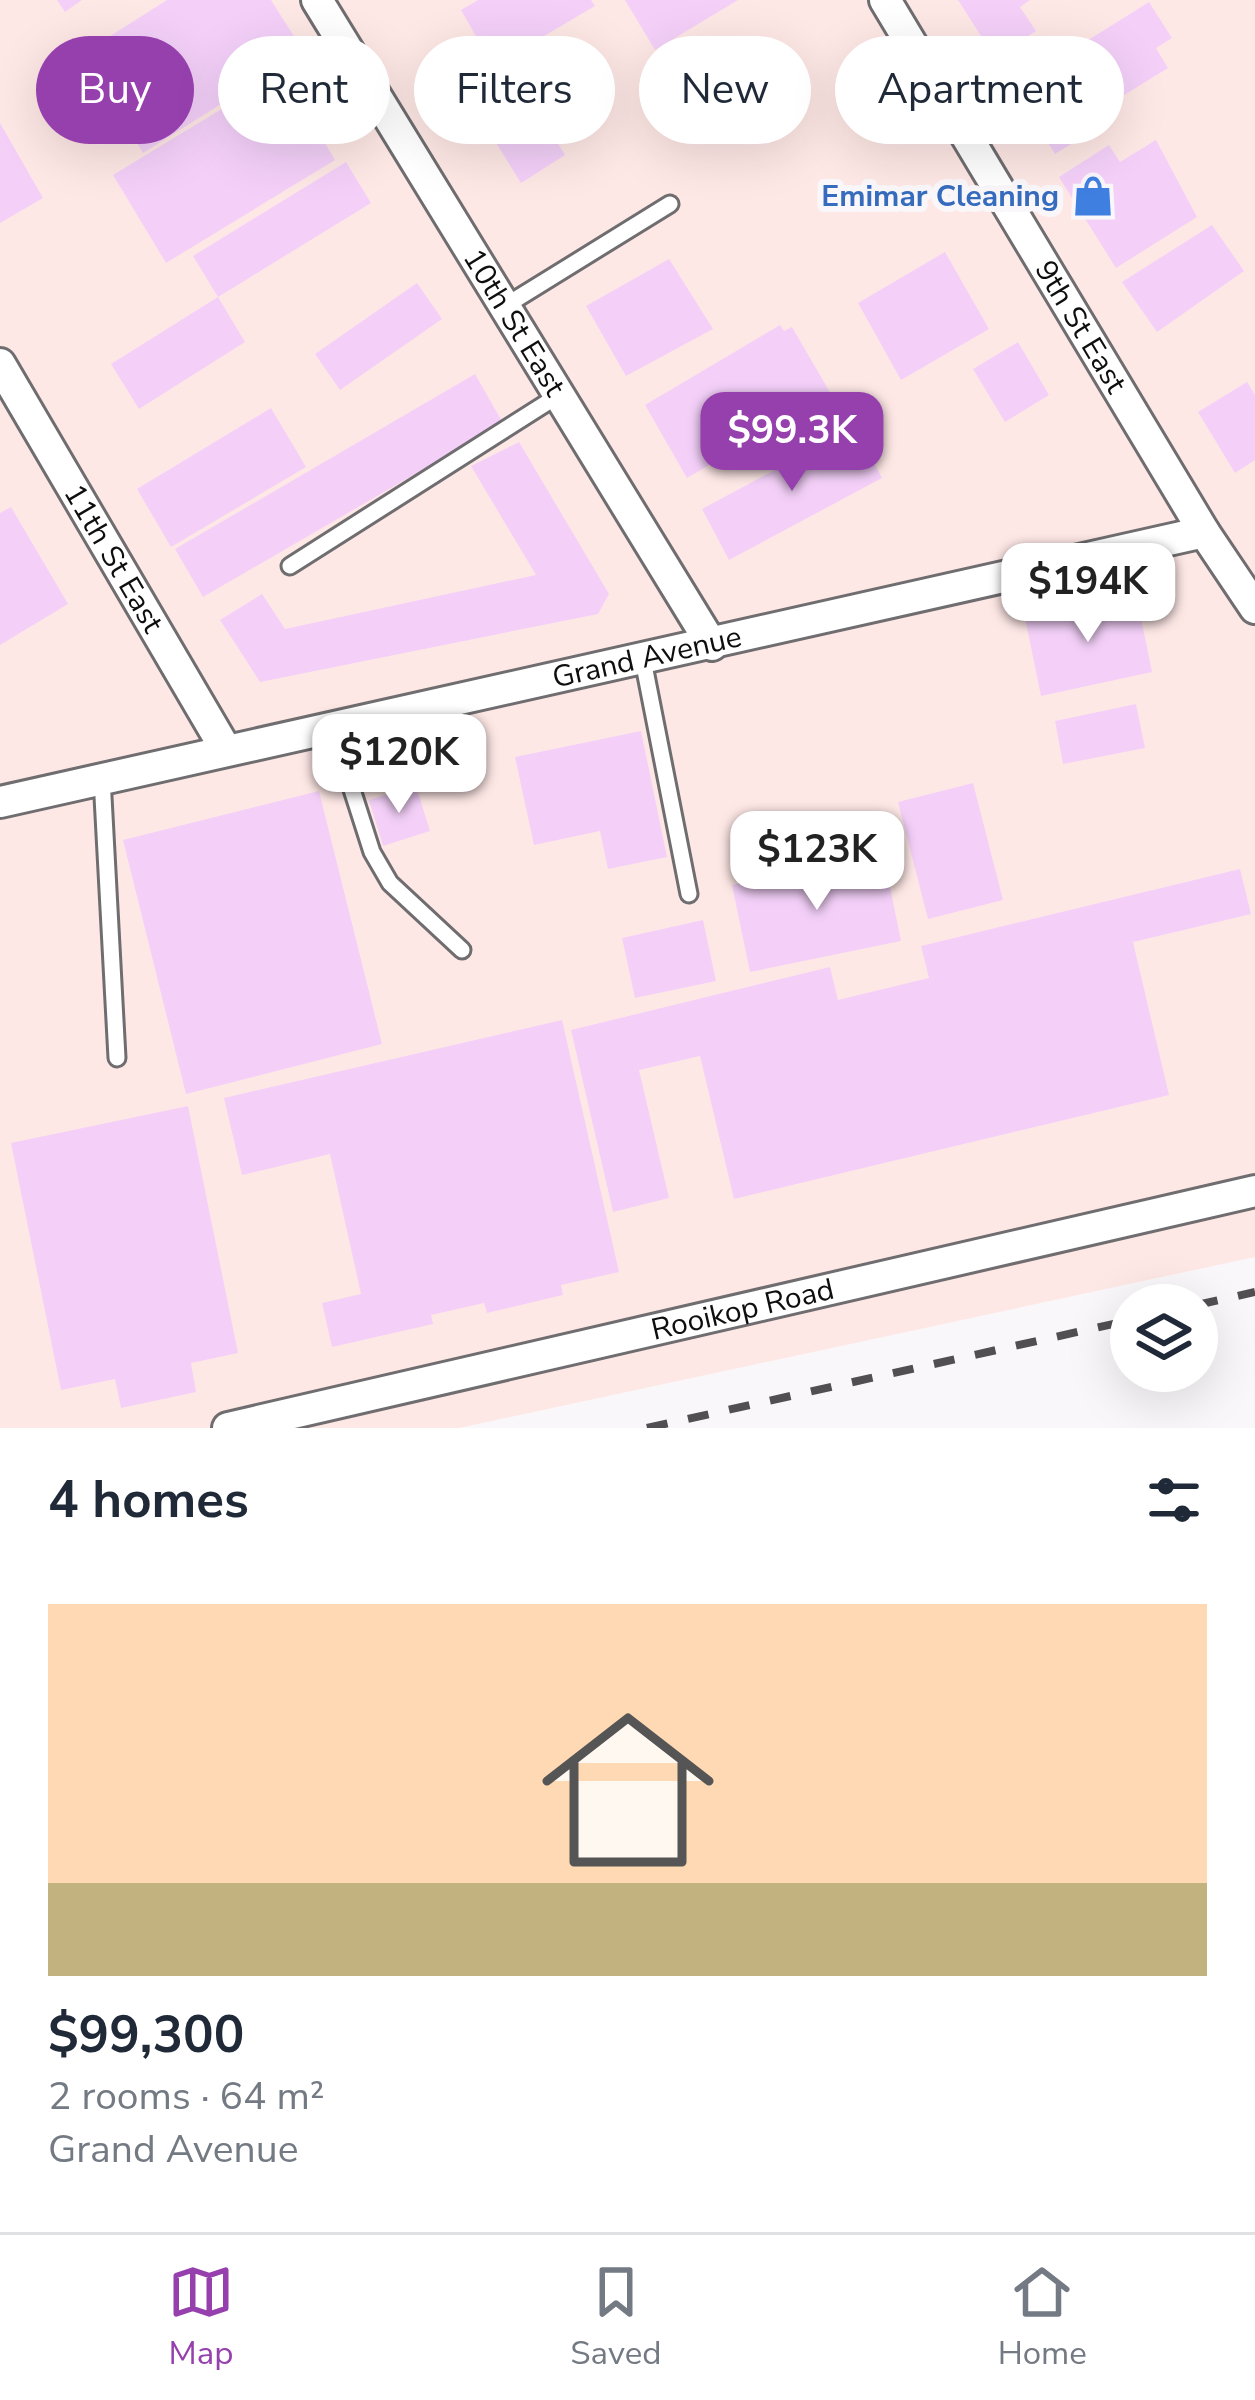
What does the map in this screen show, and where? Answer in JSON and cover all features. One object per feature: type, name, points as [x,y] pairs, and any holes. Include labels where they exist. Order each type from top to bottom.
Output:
[{"type":"street","name":"10th St East","points":[[317,0],[712,644]]},
{"type":"street","name":"9th St East","points":[[885,0],[1204,532]]},
{"type":"street","name":"11th St East","points":[[0,364],[226,750]]},
{"type":"street","points":[[1204,532],[1255,608]]},
{"type":"street","name":"Grand Avenue","points":[[0,802],[1204,532]]},
{"type":"street","name":"Rooikop Road","points":[[228,1428],[1255,1191]]},
{"type":"lane","points":[[505,306],[670,204]]},
{"type":"lane","points":[[290,566],[559,395]]},
{"type":"lane","points":[[643,660],[689,894]]},
{"type":"lane","points":[[332,727],[372,852],[390,883],[462,950]]},
{"type":"lane","points":[[102,778],[116,1058]]},
{"type":"shaded area","points":[[0,0],[1255,0],[1255,1257],[1110,1284],[1110,1288],[459,1428],[0,1428]]},
{"type":"building","points":[[57,0],[82,0],[65,12]]},
{"type":"building","points":[[167,0],[271,0],[294,36],[218,36],[218,106],[194,121],[194,36],[110,36]]},
{"type":"building","points":[[478,0],[591,0],[595,6],[544,36],[476,36],[461,10]]},
{"type":"building","points":[[625,0],[738,0],[678,36],[647,36]]},
{"type":"building","points":[[958,0],[1030,0],[1020,7],[1036,31],[1028,36],[981,36]]},
{"type":"building","points":[[1149,2],[1172,38],[1156,48],[1168,68],[1124,95],[1124,36],[1095,36]]},
{"type":"building","points":[[218,111],[218,144],[326,144],[335,160],[166,263],[113,175],[164,144],[194,144],[194,126]]},
{"type":"building","points":[[0,123],[43,198],[0,223]]},
{"type":"building","points":[[1156,140],[1197,217],[1116,268],[1059,177],[1109,145],[1120,162]]},
{"type":"building","points":[[497,144],[558,144],[565,155],[521,183]]},
{"type":"building","points":[[1049,144],[1071,144],[1055,154]]},
{"type":"building","points":[[346,162],[371,203],[218,297],[193,256]]},
{"type":"building","points":[[1212,225],[1244,271],[1157,332],[1122,282]]},
{"type":"building","points":[[945,252],[989,329],[901,380],[858,303]]},
{"type":"building","points":[[669,259],[713,329],[626,376],[586,306]]},
{"type":"building","points":[[417,283],[442,319],[340,390],[315,354]]},
{"type":"building","points":[[218,297],[245,342],[139,409],[111,364]]},
{"type":"building","points":[[780,325],[784,331],[792,327],[831,394],[687,478],[645,405]]},
{"type":"building","points":[[1018,342],[1049,395],[1005,422],[973,369]]},
{"type":"building","points":[[475,374],[503,423],[203,597],[175,549]]},
{"type":"building","points":[[1247,382],[1255,395],[1255,460],[1235,473],[1198,412]]},
{"type":"building","points":[[271,408],[306,467],[171,547],[137,489]]},
{"type":"building","points":[[855,427],[882,478],[729,560],[702,509]]},
{"type":"building","points":[[519,442],[609,594],[598,614],[260,682],[220,620],[262,594],[285,629],[536,575],[471,466]]},
{"type":"building","points":[[11,507],[68,604],[0,645],[0,513]]},
{"type":"building","points":[[1136,594],[1152,672],[1041,696],[1025,618]]},
{"type":"building","points":[[1136,704],[1145,748],[1063,764],[1055,721]]},
{"type":"building","points":[[641,731],[667,857],[608,869],[600,831],[534,845],[515,757]]},
{"type":"building","points":[[973,783],[1003,900],[928,919],[898,802]]},
{"type":"building","points":[[416,786],[430,831],[383,846],[369,800]]},
{"type":"building","points":[[319,791],[382,1044],[186,1094],[123,840]]},
{"type":"building","points":[[883,853],[901,941],[750,972],[732,885]]},
{"type":"building","points":[[1240,869],[1251,914],[1133,942],[1169,1095],[734,1199],[700,1056],[639,1070],[669,1198],[613,1212],[571,1030],[830,967],[838,1000],[929,978],[921,946]]},
{"type":"building","points":[[703,920],[716,981],[635,998],[622,938]]},
{"type":"building","points":[[562,1020],[619,1272],[561,1285],[563,1295],[487,1313],[484,1303],[431,1315],[433,1324],[332,1347],[322,1303],[361,1294],[330,1154],[242,1175],[224,1098]]},
{"type":"building","points":[[188,1106],[238,1353],[191,1363],[196,1392],[121,1408],[115,1379],[61,1390],[11,1143]]},
{"type":"railway","points":[[1218,1300],[1255,1292]]},
{"type":"railway","points":[[647,1428],[1110,1325]]},
{"type":"place","name":"Emimar Cleaning","points":[[1093,196]]}]
